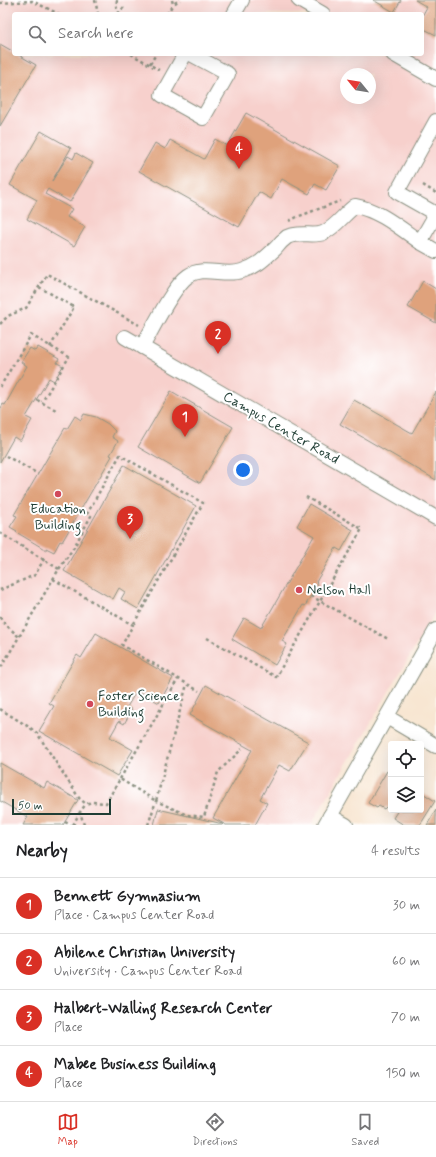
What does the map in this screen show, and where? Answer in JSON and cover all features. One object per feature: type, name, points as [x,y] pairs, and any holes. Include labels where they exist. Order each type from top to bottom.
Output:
[{"type":"street","points":[[235,12],[242,0]]},
{"type":"street","points":[[299,0],[320,12]]},
{"type":"street","points":[[184,56],[162,95],[203,118],[228,74],[209,58]]},
{"type":"street","points":[[396,56],[436,79]]},
{"type":"street","points":[[420,242],[436,214],[397,192],[436,121]]},
{"type":"street","points":[[142,347],[177,286],[188,275],[202,271],[226,273],[239,272],[255,267],[286,238],[297,234],[322,234],[355,206],[366,208],[390,221],[420,242],[436,251]]},
{"type":"street","name":"Campus Center Road","points":[[125,337],[436,518]]},
{"type":"street","points":[[346,825],[328,820],[436,630]]},
{"type":"street","points":[[387,717],[436,746]]},
{"type":"path","points":[[95,0],[98,12]]},
{"type":"path","points":[[117,0],[116,6],[118,12]]},
{"type":"path","points":[[172,0],[173,4]]},
{"type":"path","points":[[169,12],[173,4],[180,0]]},
{"type":"path","points":[[0,3],[32,1],[55,12]]},
{"type":"path","points":[[120,12],[124,6]]},
{"type":"path","points":[[135,56],[159,70]]},
{"type":"path","points":[[150,64],[155,56]]},
{"type":"path","points":[[423,185],[436,193]]},
{"type":"path","points":[[0,324],[8,316],[26,308],[44,280]]},
{"type":"path","points":[[39,287],[74,307],[50,347]]},
{"type":"path","points":[[0,387],[31,335],[69,357],[42,402]]},
{"type":"path","points":[[37,400],[58,411]]},
{"type":"path","points":[[0,669],[59,569],[74,547],[91,516],[87,514],[120,455],[203,503],[122,645],[199,691]]},
{"type":"path","points":[[6,456],[38,474]]},
{"type":"path","points":[[207,638],[276,677],[362,529],[306,496]]},
{"type":"path","points":[[0,533],[59,569]]},
{"type":"path","points":[[0,590],[35,575],[44,559]]},
{"type":"path","points":[[53,579],[133,626]]},
{"type":"path","points":[[311,596],[388,639]]},
{"type":"path","points":[[0,617],[2,621],[19,637]]},
{"type":"path","points":[[65,822],[72,825],[86,804],[92,802],[106,803],[178,679]]},
{"type":"path","points":[[148,825],[156,801],[187,684]]},
{"type":"path","points":[[0,709],[29,727],[37,734],[79,798],[86,804]]},
{"type":"path","points":[[120,779],[156,801],[187,815],[204,817],[218,772],[242,749]]},
{"type":"path","points":[[80,812],[84,825]]},
{"type":"shaded area","points":[[0,0],[436,0],[436,611],[311,825],[0,825]]},
{"type":"building","points":[[373,0],[401,0],[394,12]]},
{"type":"building","points":[[415,0],[436,0],[436,35],[424,29],[424,12],[427,7]]},
{"type":"building","points":[[0,44],[12,51],[12,56],[20,56],[36,65],[0,126]]},
{"type":"building","points":[[246,113],[340,166],[326,190],[315,184],[309,194],[282,179],[271,199],[259,192],[239,227],[139,171],[155,143],[165,149],[170,140],[204,159],[215,139],[227,146]]},
{"type":"building","points":[[41,131],[71,148],[52,181],[68,156],[73,159],[76,153],[93,163],[70,202],[48,189],[45,194],[72,209],[67,217],[85,227],[74,246],[27,219],[37,200],[10,185]]},
{"type":"building","points":[[423,281],[436,289],[436,323],[408,307]]},
{"type":"building","points":[[38,347],[59,359],[57,363],[63,366],[54,381],[49,378],[26,417],[32,420],[20,441],[14,437],[0,462],[0,410],[3,404],[5,405],[27,366],[21,362],[30,348],[35,351]]},
{"type":"building","points":[[171,391],[233,427],[200,483],[138,447]]},
{"type":"building","points":[[436,392],[436,480],[340,424],[354,400],[412,433]]},
{"type":"building","name":"Education Building","points":[[84,414],[96,417],[108,424],[115,431],[112,437],[118,441],[110,455],[112,456],[62,542],[60,541],[54,552],[46,548],[46,550],[10,527],[17,516],[14,515],[65,428],[67,429],[75,416],[81,420]]},
{"type":"building","points":[[124,465],[196,506],[138,609],[121,599],[125,592],[119,588],[113,599],[64,571]]},
{"type":"building","name":"Nelson Hall","points":[[309,504],[353,530],[341,551],[336,548],[316,582],[318,584],[305,606],[303,605],[282,641],[287,644],[275,665],[232,639],[244,618],[261,628],[314,536],[297,526]]},
{"type":"building","name":"Foster Science Building","points":[[96,633],[173,678],[159,703],[137,690],[127,707],[132,710],[124,724],[119,721],[110,737],[133,750],[117,776],[39,731],[54,706],[49,703],[77,655],[81,658]]},
{"type":"building","points":[[206,685],[308,742],[290,771],[279,765],[260,799],[267,803],[255,825],[226,825],[213,818],[252,750],[190,715]]},
{"type":"building","points":[[0,763],[44,788],[47,782],[78,800],[63,825],[23,825],[28,817],[0,801]]},
{"type":"building","points":[[387,771],[388,808],[386,807],[384,809],[379,806],[377,808],[368,803]]},
{"type":"building","points":[[424,794],[435,801],[420,825],[404,825],[393,818],[396,813],[424,813]]},
{"type":"building","points":[[158,809],[223,824],[154,825]]},
{"type":"building","points":[[436,810],[436,825],[427,825]]},
{"type":"place","name":"Mabee Business Building","points":[[239,169]]},
{"type":"place","name":"Abilene Christian University","points":[[218,354]]},
{"type":"place","name":"Bennett Gymnasium","points":[[185,437]]},
{"type":"place","name":"Education Building","points":[[58,494]]},
{"type":"place","name":"Halbert-Walling Research Center","points":[[130,539]]},
{"type":"place","name":"Nelson Hall","points":[[299,590]]},
{"type":"place","name":"Foster Science Building","points":[[90,704]]}]
